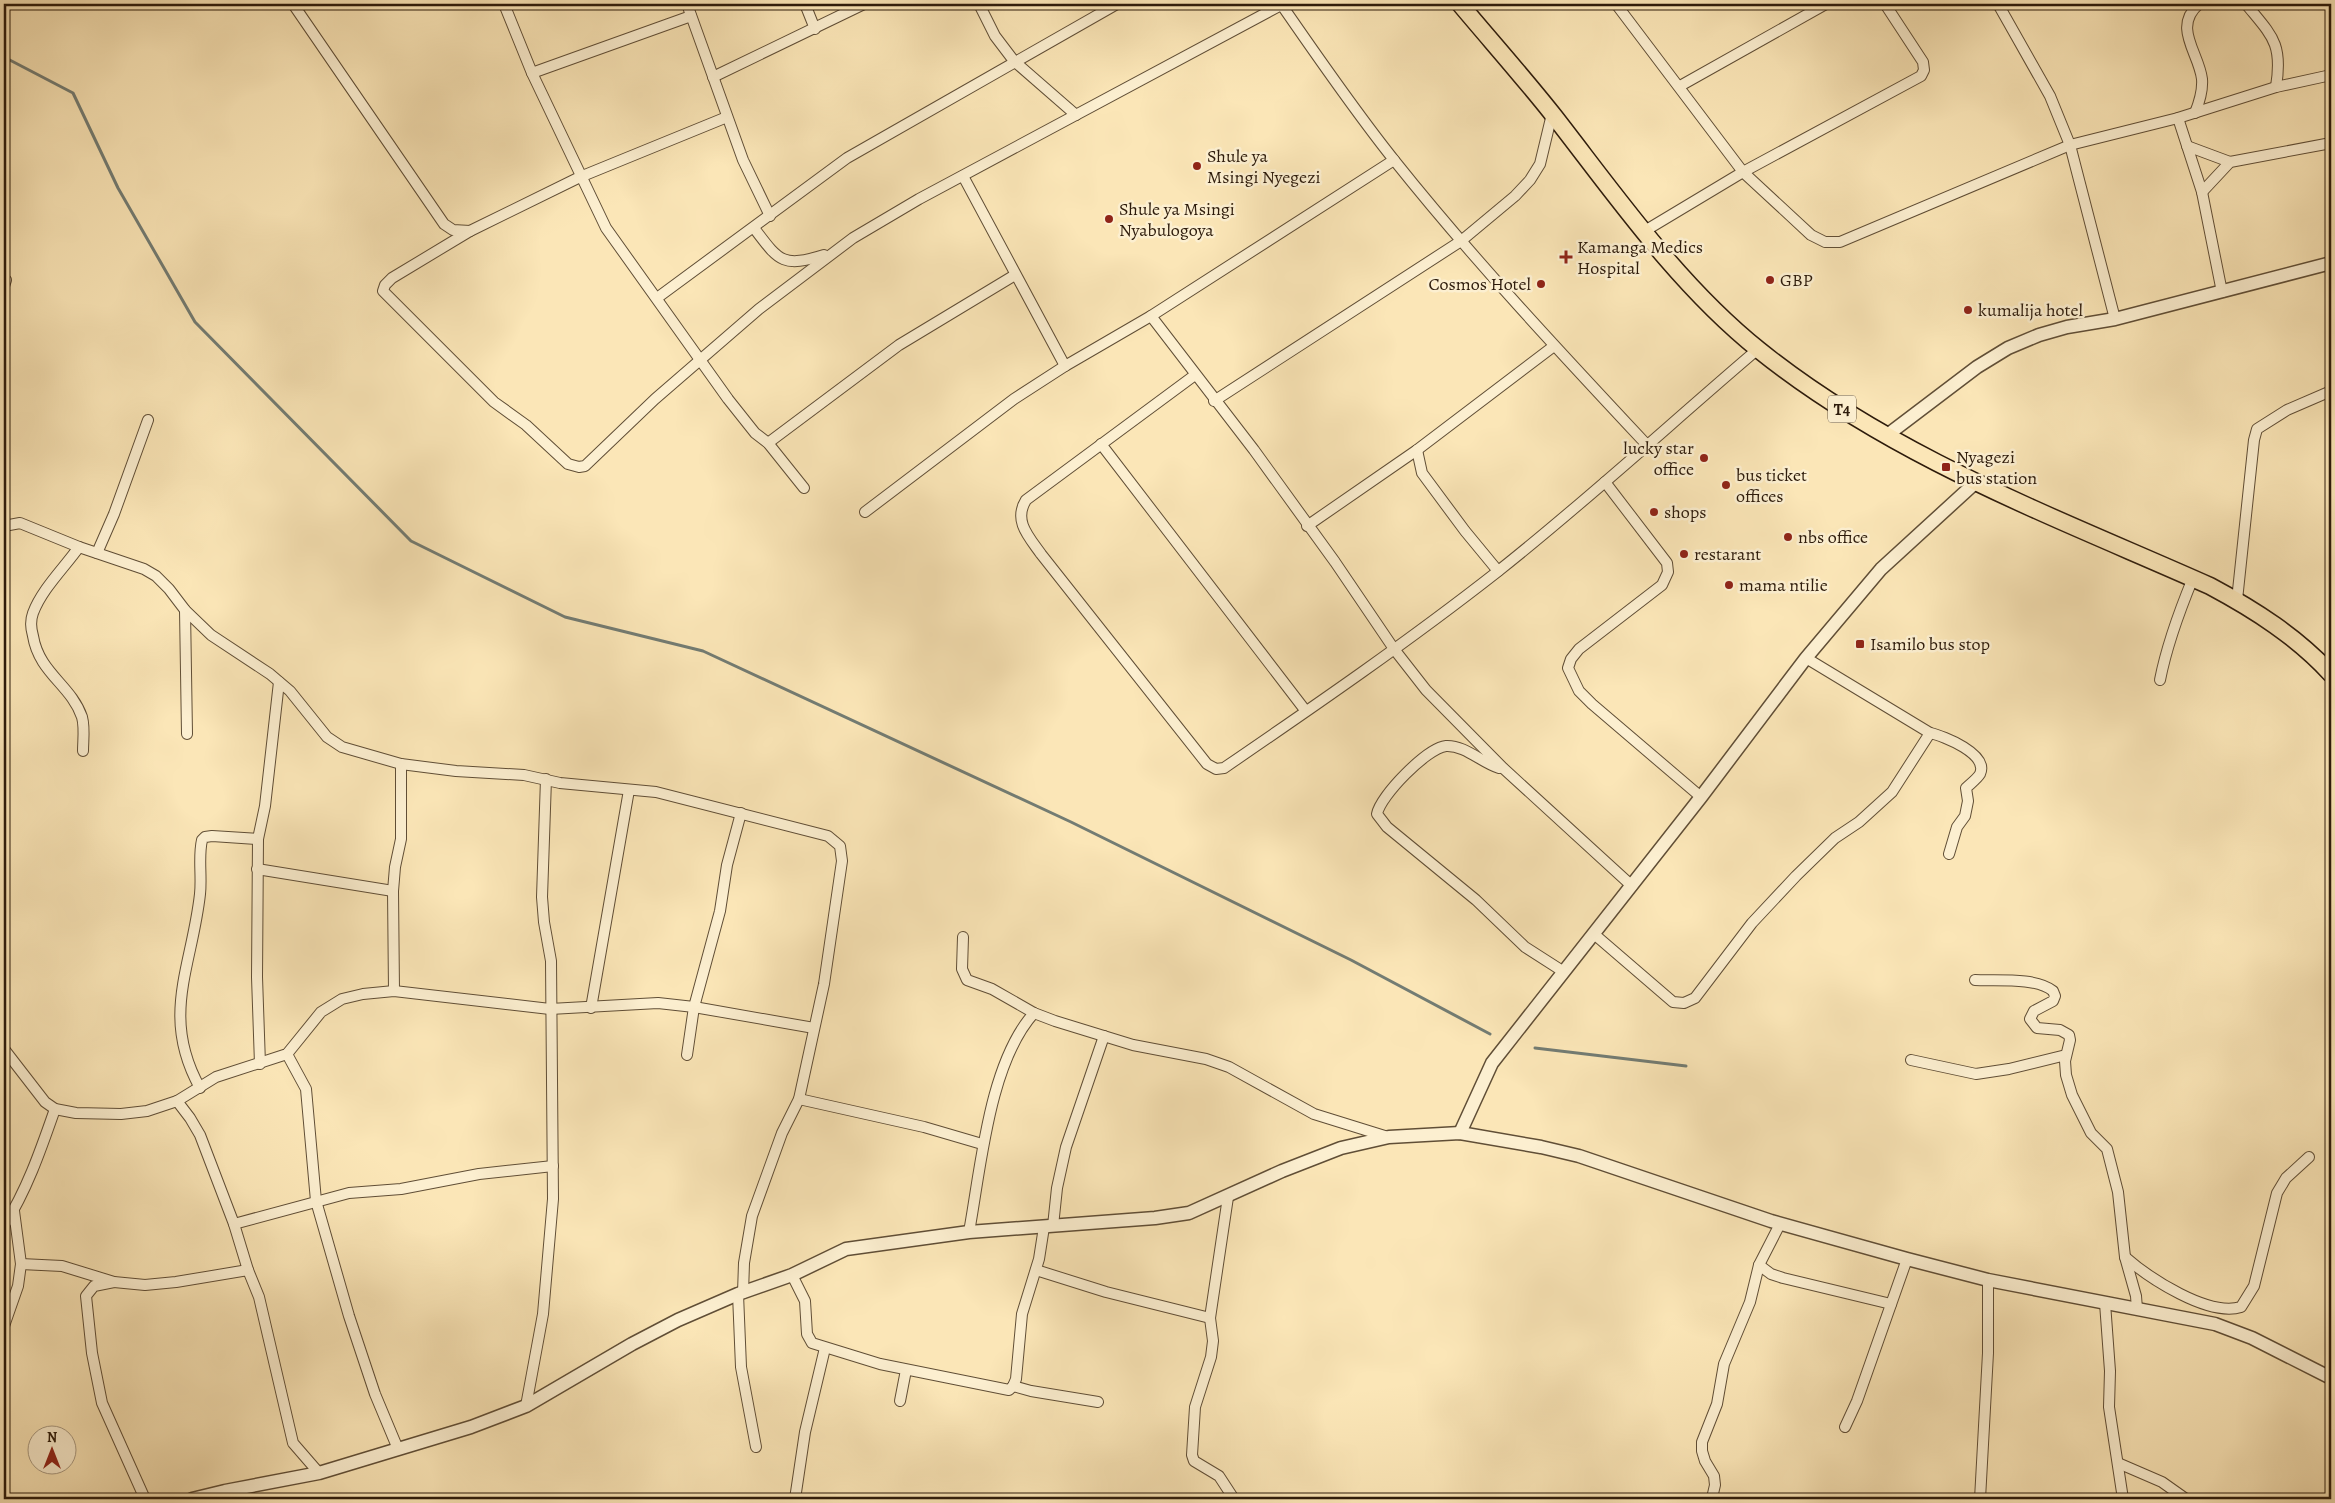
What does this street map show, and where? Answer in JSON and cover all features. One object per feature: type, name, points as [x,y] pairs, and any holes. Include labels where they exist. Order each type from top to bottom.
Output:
[{"type":"highway","name":"T4","points":[[1460,4],[1552,114],[1643,232],[1694,288],[1758,349],[1848,414],[1975,483],[2193,578],[2237,600],[2301,643],[2331,674]]},
{"type":"street","points":[[292,4],[444,224],[453,230],[470,231]]},
{"type":"street","points":[[504,4],[532,73],[606,228],[700,361],[755,433],[768,443],[804,488]]},
{"type":"street","points":[[687,4],[743,160],[770,216]]},
{"type":"street","points":[[805,4],[815,28]]},
{"type":"street","points":[[713,77],[864,4]]},
{"type":"street","points":[[979,4],[995,36],[1014,61],[1076,115]]},
{"type":"street","points":[[657,298],[847,158],[1014,61],[1117,4]]},
{"type":"street","points":[[727,117],[580,177],[470,231],[392,278],[385,285],[383,291],[442,348],[477,387],[532,431],[568,464],[579,467],[585,466],[655,399],[759,309],[830,253],[861,233],[963,176],[1281,4],[1394,160],[1461,241],[1554,346],[1647,445]]},
{"type":"street","points":[[1616,4],[1680,86],[1743,172],[1811,234],[1825,242],[1840,242],[2070,145],[2178,118],[2276,86],[2331,75]]},
{"type":"street","points":[[1680,86],[1826,4]]},
{"type":"street","points":[[1643,232],[1743,172],[1921,76],[1924,70],[1923,62],[1885,4]]},
{"type":"street","points":[[1998,4],[2050,96],[2070,145],[2115,319]]},
{"type":"street","points":[[2195,113],[2200,101],[2202,79],[2189,41],[2187,24],[2190,14],[2199,4]]},
{"type":"street","points":[[2246,4],[2276,45],[2280,64],[2276,86]]},
{"type":"street","points":[[532,73],[691,16]]},
{"type":"street","points":[[1214,401],[1461,241],[1515,196],[1530,180],[1540,164],[1552,114]]},
{"type":"street","points":[[2178,118],[2202,192],[2222,292]]},
{"type":"street","points":[[2187,146],[2230,162],[2331,143]]},
{"type":"street","points":[[865,512],[1014,399],[1065,366],[1151,316],[1394,160]]},
{"type":"street","points":[[2202,192],[2230,162]]},
{"type":"street","points":[[963,176],[1065,366]]},
{"type":"street","points":[[754,228],[773,253],[784,261],[800,263],[830,253]]},
{"type":"street","points":[[1886,436],[1977,367],[2008,348],[2039,335],[2067,327],[2115,319],[2331,263]]},
{"type":"street","points":[[768,443],[899,345],[1015,275]]},
{"type":"street","points":[[1151,316],[1214,401],[1254,450],[1307,526],[1335,562],[1394,649],[1426,690],[1503,768],[1632,886]]},
{"type":"street","points":[[1307,526],[1417,450],[1554,346]]},
{"type":"street","points":[[1195,375],[1026,500],[1020,517],[1022,526],[1041,554],[1211,768],[1224,768],[1394,649],[1498,571],[1605,482],[1758,349]]},
{"type":"street","points":[[2237,600],[2254,440],[2257,429],[2287,410],[2331,391]]},
{"type":"street","points":[[97,553],[114,514],[148,420]]},
{"type":"street","points":[[1101,444],[1305,710]]},
{"type":"street","points":[[1417,450],[1422,473],[1465,531],[1498,571]]},
{"type":"street","points":[[1605,482],[1668,563],[1668,572],[1662,585],[1578,649],[1571,659],[1568,668],[1579,691],[1592,704],[1701,797]]},
{"type":"street","points":[[1460,1133],[1492,1063],[1632,886],[1806,658],[1881,569],[1975,483]]},
{"type":"street","points":[[4,526],[20,523],[79,548],[129,563],[156,576],[185,610],[211,635],[279,682],[302,705],[327,737],[342,747],[401,764],[546,779],[560,783],[642,790],[664,794],[828,836],[840,846],[842,861],[832,934],[799,1099],[782,1133],[752,1216],[744,1263],[741,1294],[741,1368],[756,1447]]},
{"type":"street","points":[[79,548],[44,593],[33,614],[32,631],[35,648],[42,663],[72,698],[82,717],[84,729],[83,751]]},
{"type":"street","points":[[2160,680],[2174,623],[2193,578]]},
{"type":"street","points":[[185,610],[187,734]]},
{"type":"street","points":[[1806,658],[1930,733],[1946,738],[1967,749],[1978,758],[1979,776],[1966,788],[1968,801],[1965,816],[1957,827],[1949,854]]},
{"type":"street","points":[[260,1064],[257,977],[258,838],[265,806],[279,682]]},
{"type":"street","points":[[1594,934],[1673,1002],[1684,1003],[1695,998],[1752,923],[1796,876],[1835,838],[1859,822],[1892,792],[1930,733]]},
{"type":"street","points":[[1503,768],[1480,760],[1460,748],[1446,746],[1427,754],[1418,761],[1381,804],[1377,814],[1387,827],[1476,900],[1525,947],[1564,972]]},
{"type":"street","points":[[394,991],[393,891],[395,867],[401,839],[401,764]]},
{"type":"street","points":[[526,1406],[543,1314],[553,1199],[551,961],[544,922],[542,897],[546,779]]},
{"type":"street","points":[[591,1008],[629,790]]},
{"type":"street","points":[[687,1054],[694,1007],[720,911],[727,865],[741,813]]},
{"type":"street","points":[[200,1088],[186,1060],[179,1013],[182,980],[200,894],[202,840],[205,836],[258,838]]},
{"type":"street","points":[[257,869],[393,891]]},
{"type":"street","points":[[963,937],[962,969],[967,980],[992,989],[1034,1014],[1133,1045],[1214,1062],[1252,1078],[1280,1096],[1314,1114],[1389,1137]]},
{"type":"street","points":[[1975,980],[2026,982],[2051,989],[2055,996],[2053,1002],[2034,1012],[2030,1019],[2037,1028],[2066,1032],[2070,1040],[2065,1068],[2072,1095],[2091,1133],[2107,1149],[2112,1167],[2125,1256],[2136,1296],[2137,1309]]},
{"type":"street","points":[[4,1049],[45,1102],[55,1109],[76,1113],[121,1114],[147,1111],[177,1101],[216,1078],[287,1054],[321,1012],[342,1000],[362,994],[394,991],[550,1009],[650,1004],[694,1007],[814,1028]]},
{"type":"street","points":[[969,1232],[979,1176],[982,1144],[996,1094],[1014,1041],[1021,1027],[1034,1014]]},
{"type":"street","points":[[792,1275],[805,1302],[809,1340],[825,1348],[906,1370],[1009,1390],[1013,1386],[1022,1314],[1048,1226],[1066,1147],[1104,1036]]},
{"type":"street","points":[[287,1054],[306,1089],[316,1201],[375,1394],[398,1449]]},
{"type":"street","points":[[1912,1060],[1976,1074],[2009,1069],[2066,1054]]},
{"type":"street","points":[[799,1099],[924,1127],[982,1144]]},
{"type":"street","points":[[177,1101],[200,1135],[259,1297],[293,1443],[319,1473]]},
{"type":"street","points":[[4,1226],[14,1211],[29,1178],[55,1109]]},
{"type":"street","points":[[192,1499],[319,1473],[471,1427],[526,1406],[632,1344],[678,1320],[792,1275],[846,1249],[969,1232],[1189,1213],[1282,1171],[1341,1148],[1389,1137],[1460,1133],[1579,1156],[1780,1224],[1908,1259],[1988,1280],[2214,1324],[2252,1338],[2331,1378]]},
{"type":"street","points":[[2125,1256],[2139,1269],[2184,1295],[2209,1306],[2226,1310],[2241,1307],[2254,1286],[2277,1193],[2286,1178],[2309,1157]]},
{"type":"street","points":[[234,1224],[350,1193],[401,1189],[479,1174],[552,1166]]},
{"type":"street","points":[[1228,1197],[1210,1318],[1212,1349],[1194,1407],[1192,1455],[1194,1461],[1219,1476],[1234,1499]]},
{"type":"street","points":[[4,1326],[18,1286],[21,1264],[14,1211]]},
{"type":"street","points":[[1712,1498],[1714,1476],[1705,1461],[1702,1442],[1718,1404],[1724,1364],[1750,1302],[1760,1265],[1780,1224]]},
{"type":"street","points":[[1845,1427],[1857,1401],[1908,1259]]},
{"type":"street","points":[[21,1264],[62,1266],[114,1282],[145,1285],[248,1270]]},
{"type":"street","points":[[1760,1265],[1771,1274],[1783,1278],[1891,1304]]},
{"type":"street","points":[[1036,1270],[1106,1292],[1210,1318]]},
{"type":"street","points":[[1980,1499],[1988,1353],[1988,1280]]},
{"type":"street","points":[[114,1282],[94,1286],[86,1296],[92,1353],[102,1402],[145,1499]]},
{"type":"street","points":[[2105,1303],[2110,1371],[2109,1407],[2123,1499]]},
{"type":"street","points":[[795,1499],[804,1432],[825,1348]]},
{"type":"street","points":[[900,1401],[906,1370]]},
{"type":"street","points":[[1013,1386],[1031,1391],[1098,1402]]},
{"type":"street","points":[[2118,1463],[2162,1482],[2186,1499]]},
{"type":"waterway","points":[[4,57],[73,93],[118,188],[195,322],[411,541],[565,617],[703,651],[1071,822],[1351,960],[1490,1034]]},
{"type":"waterway","points":[[1535,1048],[1686,1066]]},
{"type":"place","name":"Shule ya Msingi Nyegezi","points":[[1197,166]]},
{"type":"place","name":"Shule ya Msingi Nyabulogoya","points":[[1109,219]]},
{"type":"place","name":"Kamanga Medics Hospital","points":[[1566,257]]},
{"type":"place","name":"GBP","points":[[1770,280]]},
{"type":"place","name":"Cosmos Hotel","points":[[1541,284]]},
{"type":"place","name":"kumalija hotel","points":[[1968,310]]},
{"type":"place","name":"lucky star office","points":[[1704,458]]},
{"type":"place","name":"Nyagezi bus station","points":[[1946,467]]},
{"type":"place","name":"bus ticket offices","points":[[1726,485]]},
{"type":"place","name":"shops","points":[[1654,512]]},
{"type":"place","name":"nbs office","points":[[1788,537]]},
{"type":"place","name":"restarant","points":[[1684,554]]},
{"type":"place","name":"mama ntilie","points":[[1729,585]]},
{"type":"place","name":"Isamilo bus stop","points":[[1860,644]]}]
